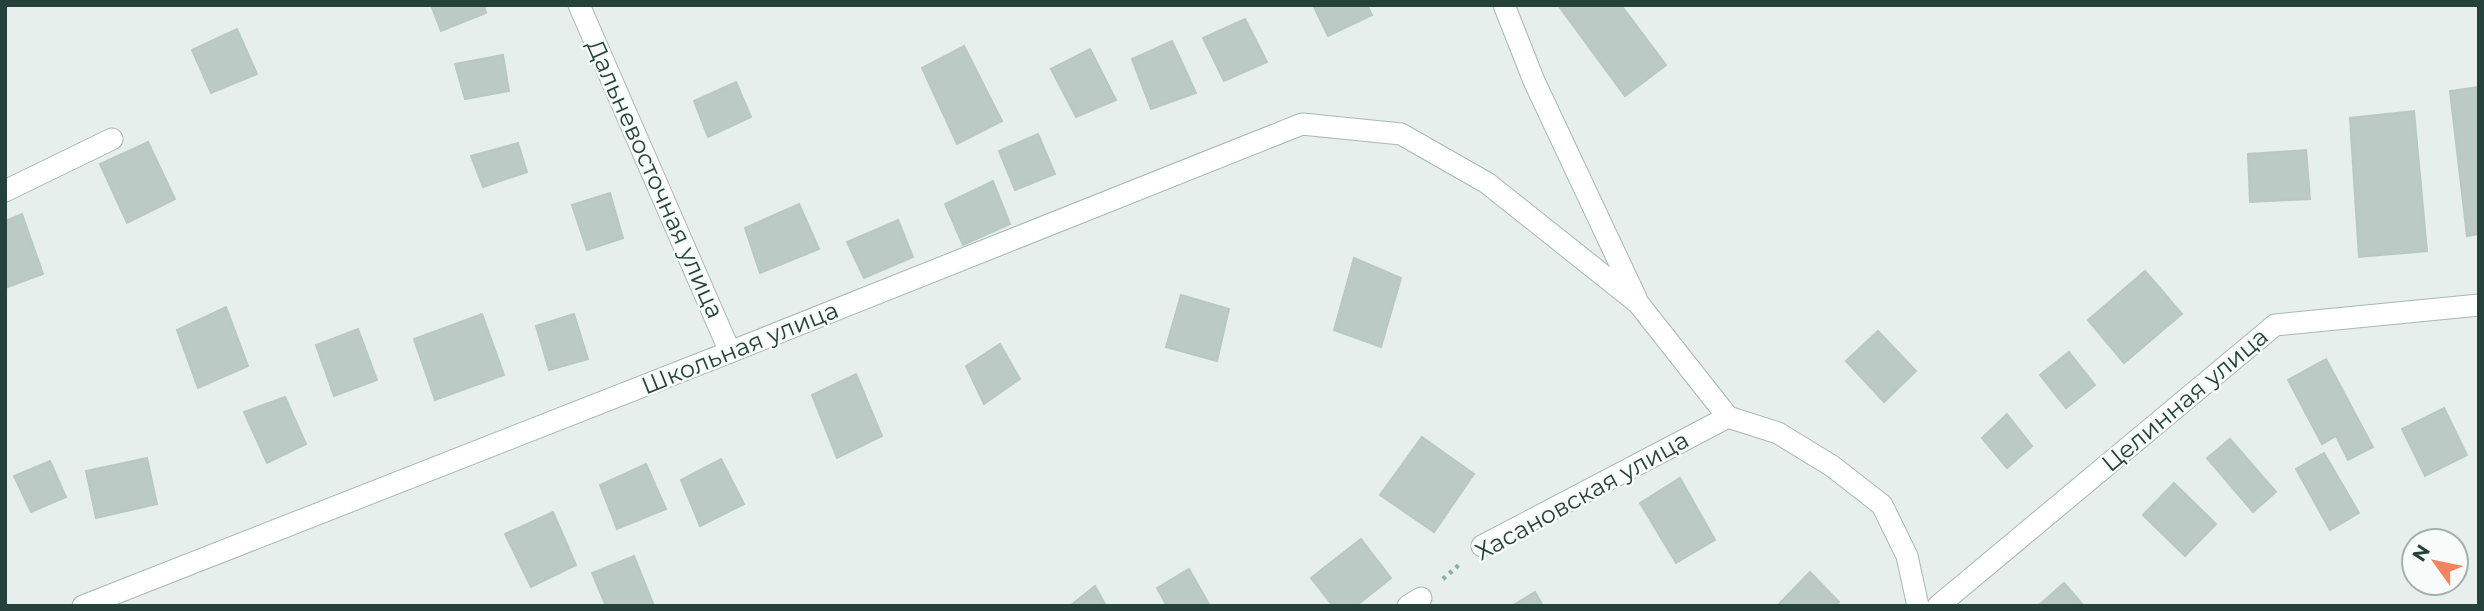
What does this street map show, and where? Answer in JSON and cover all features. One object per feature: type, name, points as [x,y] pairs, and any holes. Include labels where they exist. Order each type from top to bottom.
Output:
[{"type":"street","name":"Дальневосточная улица","points":[[579,5],[730,352]]},
{"type":"street","points":[[1504,5],[1534,81],[1638,303],[1728,417],[1778,433],[1832,466],[1882,505],[1907,556],[1918,606]]},
{"type":"street","name":"Школьная улица","points":[[83,606],[1303,124],[1401,134],[1487,183],[1638,303]]},
{"type":"street","points":[[5,191],[112,139]]},
{"type":"street","name":"Целинная улица","points":[[1938,606],[2275,325],[2479,306]]},
{"type":"street","name":"Хасановская улица","points":[[1482,546],[1728,417]]},
{"type":"path","name":"Хасановская улица","points":[[1414,602],[1482,546]]},
{"type":"building","points":[[431,5],[484,5],[486,13],[441,31]]},
{"type":"building","points":[[1313,5],[1367,5],[1372,15],[1328,36]]},
{"type":"building","points":[[1558,5],[1621,5],[1666,65],[1625,96]]},
{"type":"building","points":[[1245,19],[1267,62],[1224,81],[1203,38]]},
{"type":"building","points":[[237,29],[257,74],[211,93],[192,50]]},
{"type":"building","points":[[1172,41],[1196,93],[1151,109],[1132,59]]},
{"type":"building","points":[[964,46],[1002,121],[957,144],[922,68]]},
{"type":"building","points":[[1090,49],[1116,100],[1076,117],[1051,69]]},
{"type":"building","points":[[503,55],[509,91],[465,99],[455,64]]},
{"type":"building","points":[[736,82],[751,117],[708,137],[694,101]]},
{"type":"building","points":[[2479,87],[2479,234],[2467,236],[2450,91]]},
{"type":"building","points":[[2414,111],[2427,251],[2359,257],[2350,118]]},
{"type":"building","points":[[1038,134],[1055,174],[1015,190],[999,151]]},
{"type":"building","points":[[148,142],[175,199],[127,223],[100,164]]},
{"type":"building","points":[[518,143],[527,172],[483,187],[471,156]]},
{"type":"building","points":[[2306,150],[2310,199],[2250,202],[2248,154]]},
{"type":"building","points":[[993,181],[1010,224],[963,245],[945,204]]},
{"type":"building","points":[[610,193],[623,238],[587,250],[572,205]]},
{"type":"building","points":[[799,204],[819,249],[760,273],[745,228]]},
{"type":"building","points":[[22,214],[43,274],[5,288],[5,221]]},
{"type":"building","points":[[898,220],[913,257],[864,278],[847,242]]},
{"type":"building","points":[[1354,258],[1401,278],[1381,347],[1334,330]]},
{"type":"building","points":[[2145,271],[2182,314],[2124,363],[2088,320]]},
{"type":"building","points":[[1181,295],[1229,309],[1217,361],[1166,347]]},
{"type":"building","points":[[226,307],[248,366],[198,388],[177,330]]},
{"type":"building","points":[[482,314],[504,375],[435,400],[414,339]]},
{"type":"building","points":[[574,314],[588,359],[549,370],[536,326]]},
{"type":"building","points":[[358,329],[377,380],[334,396],[316,345]]},
{"type":"building","points":[[1878,331],[1916,371],[1884,402],[1846,361]]},
{"type":"building","points":[[1000,344],[1020,379],[984,404],[966,366]]},
{"type":"building","points":[[2069,352],[2095,385],[2066,408],[2040,375]]},
{"type":"building","points":[[2326,359],[2373,447],[2348,460],[2336,436],[2322,444],[2288,380]]},
{"type":"building","points":[[856,374],[882,436],[837,458],[812,395]]},
{"type":"building","points":[[285,397],[306,444],[267,463],[244,412]]},
{"type":"building","points":[[2444,408],[2467,455],[2425,476],[2402,429]]},
{"type":"building","points":[[2007,414],[2032,446],[2007,468],[1982,438]]},
{"type":"building","points":[[1422,437],[1474,474],[1434,532],[1380,495]]},
{"type":"building","points":[[2230,439],[2276,492],[2253,512],[2207,458]]},
{"type":"building","points":[[2324,453],[2359,513],[2330,530],[2296,469]]},
{"type":"building","points":[[147,458],[157,504],[96,518],[86,471]]},
{"type":"building","points":[[721,459],[744,504],[700,526],[681,480]]},
{"type":"building","points":[[50,461],[66,497],[31,512],[14,476]]},
{"type":"building","points":[[646,464],[666,509],[617,529],[600,485]]},
{"type":"building","points":[[1680,478],[1715,540],[1676,563],[1640,503]]},
{"type":"building","points":[[2174,483],[2216,524],[2185,556],[2143,515]]},
{"type":"building","points":[[553,512],[576,565],[531,587],[505,534]]},
{"type":"building","points":[[1361,539],[1391,578],[1356,606],[1333,606],[1311,578]]},
{"type":"building","points":[[634,556],[654,606],[606,606],[592,573]]},
{"type":"building","points":[[1189,569],[1210,606],[1167,606],[1157,588]]},
{"type":"building","points":[[1810,572],[1839,602],[1835,606],[1777,606]]},
{"type":"building","points":[[2064,583],[2084,606],[2038,606]]},
{"type":"building","points":[[1095,586],[1106,606],[1070,606]]},
{"type":"building","points":[[1535,592],[1543,606],[1512,606]]}]
